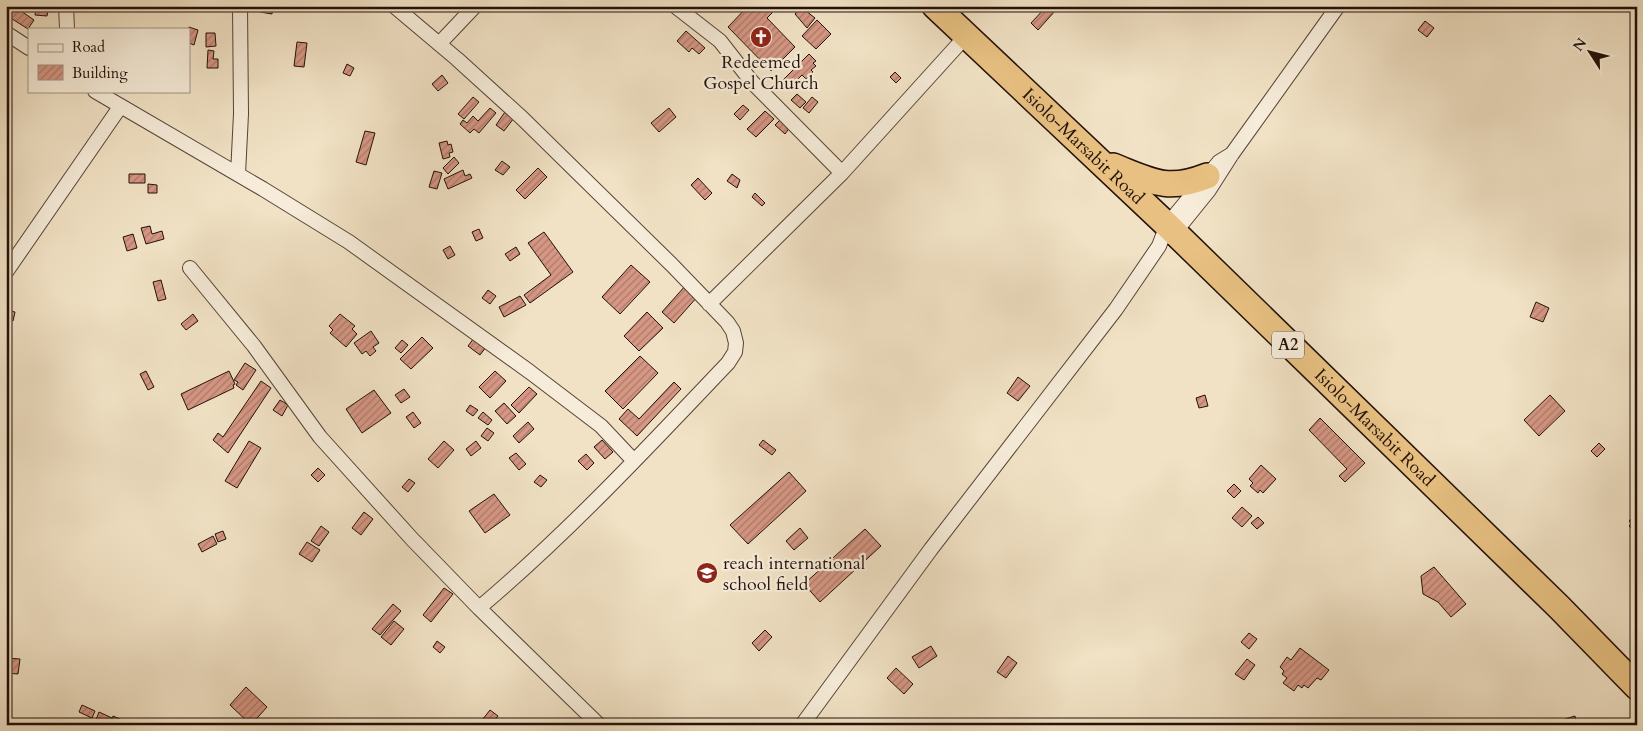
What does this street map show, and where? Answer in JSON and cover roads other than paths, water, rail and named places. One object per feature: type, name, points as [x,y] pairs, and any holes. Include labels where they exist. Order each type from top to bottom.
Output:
[{"type":"highway","name":"Isiolo-Marsabit Road","points":[[935,6],[1099,160],[1167,235],[1566,614],[1637,687]]},
{"type":"highway","points":[[1099,160],[1160,184],[1185,184],[1207,176]]},
{"type":"street","points":[[66,6],[67,28]]},
{"type":"street","points":[[238,174],[241,114],[240,6]]},
{"type":"street","points":[[394,6],[522,118],[734,331],[735,352],[728,362],[634,462],[508,584],[479,608]]},
{"type":"street","points":[[439,44],[475,6]]},
{"type":"street","points":[[675,6],[720,41],[752,82],[842,173]]},
{"type":"street","points":[[1167,235],[1226,167],[1232,154],[1338,6]]},
{"type":"street","points":[[6,33],[28,47]]},
{"type":"street","points":[[709,304],[842,173],[966,36]]},
{"type":"street","points":[[97,92],[238,174],[349,242],[464,323],[601,426],[634,462]]},
{"type":"street","points":[[6,272],[120,107]]},
{"type":"street","points":[[802,725],[930,549],[1116,310],[1207,176],[1219,162],[1232,154]]},
{"type":"street","points":[[190,268],[249,339],[320,437],[412,540],[599,725]]},
{"type":"place","name":"Redeemed Gospel Church","points":[[761,37]]},
{"type":"place","name":"reach international school field","points":[[707,573]]}]
